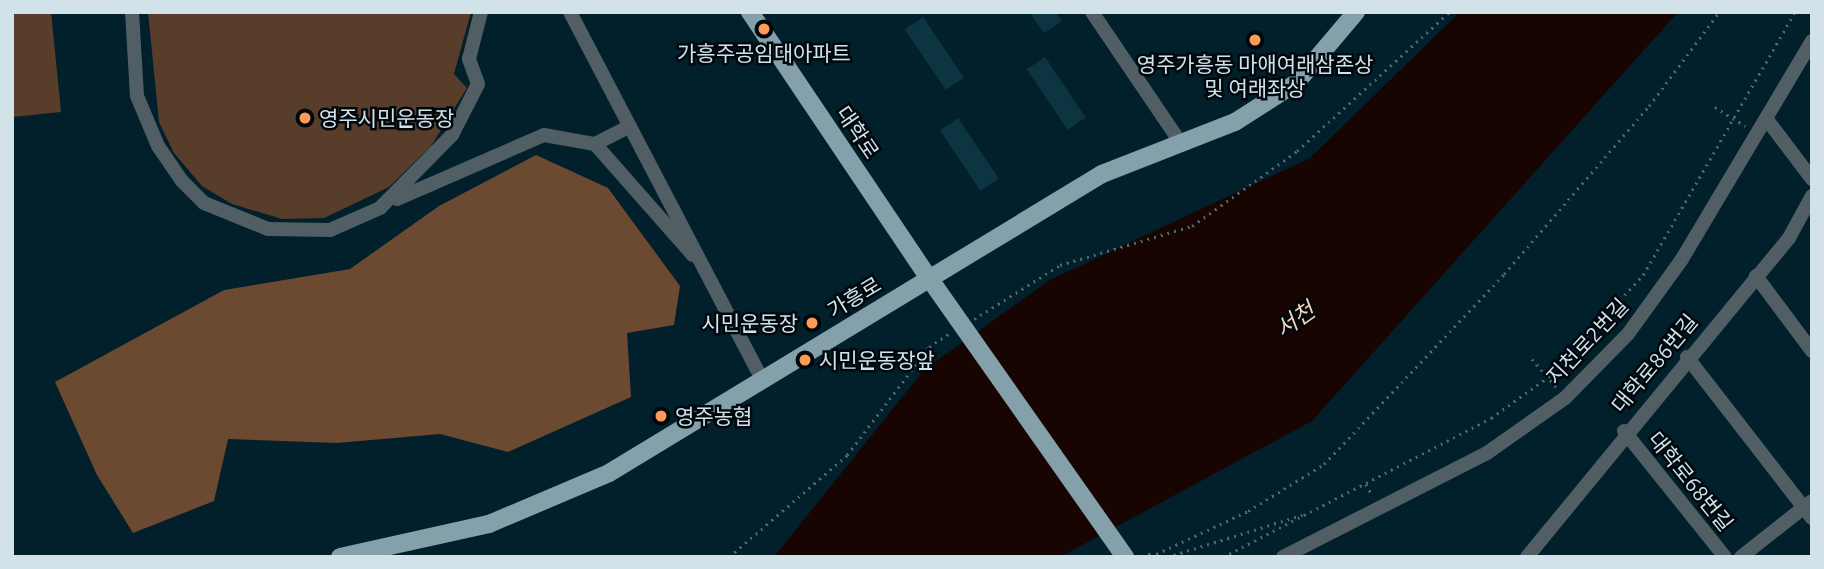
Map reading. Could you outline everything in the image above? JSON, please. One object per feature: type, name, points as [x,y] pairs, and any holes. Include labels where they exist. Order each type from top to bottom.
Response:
[{"type":"main road","name":"대학로","points":[[750,12],[929,278],[1125,557]]},
{"type":"main road","name":"가흥로","points":[[340,557],[390,552],[489,524],[609,472],[1102,174],[1178,139],[1235,122],[1296,83],[1356,12]]},
{"type":"street","points":[[132,12],[136,96],[158,146],[204,202],[268,229],[330,230],[544,135],[595,144],[630,126]]},
{"type":"street","points":[[380,208],[452,135],[478,84],[469,60],[481,12]]},
{"type":"street","points":[[570,12],[762,379]]},
{"type":"street","points":[[1092,12],[1178,139]]},
{"type":"street","name":"지천로2번길","points":[[1283,557],[1488,453],[1565,398],[1628,334],[1768,121],[1812,41]]},
{"type":"street","points":[[1768,121],[1812,180]]},
{"type":"street","points":[[595,144],[702,263]]},
{"type":"street","name":"대학로86번길","points":[[1527,557],[1624,431],[1788,238],[1812,196]]},
{"type":"street","points":[[1756,276],[1812,351]]},
{"type":"street","points":[[1687,357],[1809,509],[1741,557]]},
{"type":"street","name":"대학로68번길","points":[[1624,431],[1725,557]]},
{"type":"path","points":[[729,557],[847,455],[929,347],[1060,265],[1192,226],[1297,151],[1449,12]]},
{"type":"path","points":[[1142,557],[1248,511],[1324,464],[1504,274],[1649,106],[1720,12]]},
{"type":"path","points":[[1224,557],[1491,418],[1548,377],[1643,275],[1795,12]]},
{"type":"path","points":[[1715,107],[1734,120]]},
{"type":"path","points":[[1532,359],[1548,377]]},
{"type":"path","points":[[1167,557],[1311,513]]},
{"type":"path","points":[[1150,557],[1160,549]]},
{"type":"shaded area","points":[[12,12],[51,12],[61,112],[12,117]]},
{"type":"shaded area","name":"영주시민운동장","points":[[148,12],[471,12],[454,74],[467,88],[431,146],[389,187],[324,218],[282,219],[232,204],[202,186],[174,153],[159,122]]},
{"type":"shaded area","points":[[536,155],[608,188],[680,286],[674,325],[627,333],[631,397],[508,452],[440,434],[337,443],[228,439],[214,501],[133,533],[97,475],[55,382],[224,290],[350,269],[439,206]]},
{"type":"water","name":"서천","points":[[1460,12],[1678,12],[1312,421],[1060,557],[774,557],[924,370],[1050,280],[1310,158]]},
{"type":"building","points":[[1029,12],[1055,12],[1062,21],[1044,33]]},
{"type":"building","points":[[923,17],[964,78],[946,90],[905,29]]},
{"type":"building","points":[[1045,57],[1086,118],[1068,130],[1027,69]]},
{"type":"building","points":[[958,118],[999,179],[981,191],[940,130]]},
{"type":"place","name":"가흥주공임대아파트","points":[[764,29]]},
{"type":"place","name":"영주가흥동 마애여래삼존상 및 여래좌상","points":[[1255,40]]},
{"type":"place","name":"영주시민운동장","points":[[305,118]]},
{"type":"place","name":"시민운동장","points":[[812,323]]},
{"type":"place","name":"시민운동장앞","points":[[805,360]]},
{"type":"place","name":"영주농협","points":[[661,416]]}]
